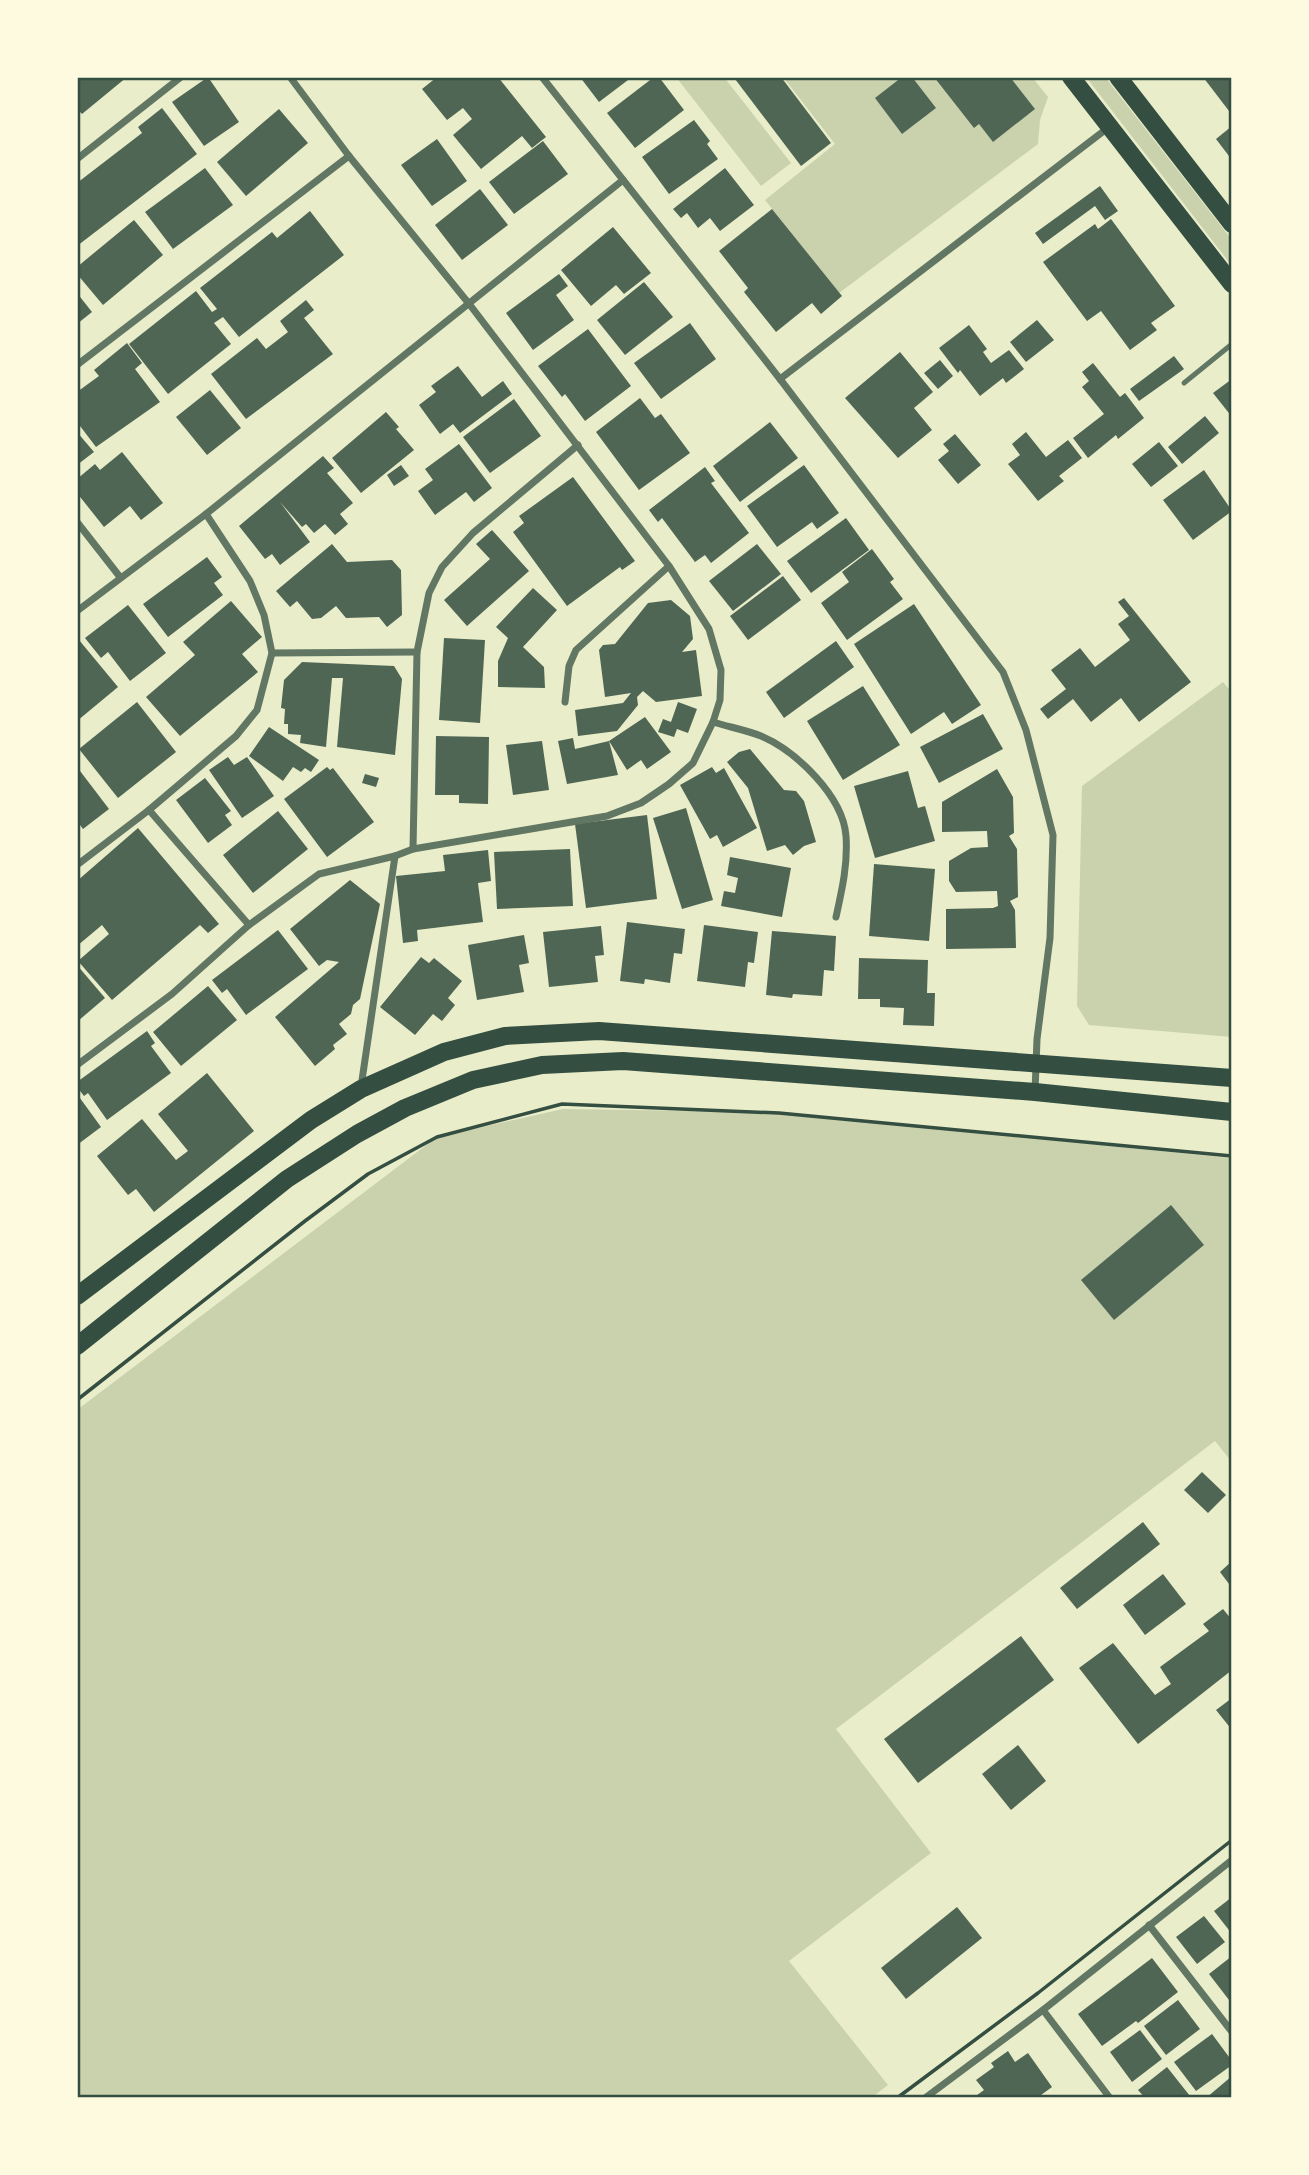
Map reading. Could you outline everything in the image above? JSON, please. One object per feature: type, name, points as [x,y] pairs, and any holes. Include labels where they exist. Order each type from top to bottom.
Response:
[{"type":"main road","points":[[1071,77],[1232,284]]},
{"type":"main road","points":[[1118,77],[1232,224]]},
{"type":"main road","points":[[77,1296],[311,1120],[361,1089],[444,1052],[505,1037],[599,1031],[1232,1077]]},
{"type":"main road","points":[[77,1346],[286,1179],[357,1134],[405,1108],[473,1080],[542,1065],[623,1061],[1035,1092],[1232,1112]]},
{"type":"street","points":[[77,159],[181,77]]},
{"type":"street","points":[[78,1062],[172,994],[248,925],[319,874],[395,856],[412,849],[607,816],[641,803],[693,763],[713,722],[720,700],[721,670],[709,629],[669,566],[470,305],[349,156],[290,77]]},
{"type":"street","points":[[542,77],[780,380],[1003,672],[1026,730],[1053,835],[1050,938],[1035,1063],[1035,1092]]},
{"type":"street","points":[[780,380],[1110,127]]},
{"type":"street","points":[[77,365],[349,156]]},
{"type":"street","points":[[77,611],[470,305],[623,180]]},
{"type":"street","points":[[412,849],[417,652],[429,593],[442,567],[473,533],[578,445]]},
{"type":"street","points":[[77,865],[149,810],[236,736],[257,710],[272,653],[264,615],[250,581],[206,513]]},
{"type":"street","points":[[77,522],[120,577]]},
{"type":"street","points":[[565,702],[569,666],[576,650],[669,566]]},
{"type":"street","points":[[272,653],[417,652]]},
{"type":"street","points":[[713,722],[760,736],[786,750],[810,769],[833,799],[846,833],[846,868],[836,917]]},
{"type":"street","points":[[149,810],[248,925]]},
{"type":"street","points":[[361,1089],[395,856]]},
{"type":"street","points":[[926,2098],[1043,2010],[1232,1860]]},
{"type":"street","points":[[1149,1925],[1232,2032]]},
{"type":"street","points":[[1043,2010],[1110,2098]]},
{"type":"lane","points":[[1184,383],[1232,344]]},
{"type":"lane","points":[[1226,349],[1232,356]]},
{"type":"path","points":[[77,1400],[294,1229],[369,1174],[437,1137],[562,1104],[779,1113],[1232,1156]]},
{"type":"path","points":[[897,2098],[1038,1993],[1232,1840]]},
{"type":"green space","points":[[676,77],[724,77],[791,163],[761,186]]},
{"type":"green space","points":[[783,77],[1032,77],[1048,97],[1040,120],[1038,144],[839,293],[765,200],[835,144]]},
{"type":"green space","points":[[1086,77],[1105,77],[1232,240],[1232,266]]},
{"type":"green space","points":[[1223,682],[1232,693],[1232,1037],[1089,1025],[1077,1006],[1082,786]]},
{"type":"green space","points":[[563,1109],[772,1112],[1232,1158],[1232,1462],[1215,1441],[836,1729],[931,1853],[789,1961],[888,2085],[871,2098],[77,2098],[77,1410],[437,1137]]},
{"type":"building","points":[[77,77],[127,77],[82,114],[77,109]]},
{"type":"building","points":[[208,77],[239,122],[204,146],[172,102]]},
{"type":"building","points":[[437,77],[498,77],[546,137],[532,148],[522,136],[481,169],[453,135],[472,119],[463,108],[447,120],[422,89]]},
{"type":"building","points":[[580,77],[632,77],[599,102]]},
{"type":"building","points":[[654,77],[659,77],[684,110],[635,148],[607,113]]},
{"type":"building","points":[[781,77],[831,143],[801,166],[735,79]]},
{"type":"building","points":[[902,77],[912,77],[936,108],[902,134],[875,98]]},
{"type":"building","points":[[934,77],[1010,77],[1035,109],[993,142],[979,124],[974,128]]},
{"type":"building","points":[[1203,77],[1232,77],[1232,109],[1229,111]]},
{"type":"building","points":[[162,108],[197,154],[77,246],[77,183],[142,133],[138,127]]},
{"type":"building","points":[[279,109],[308,143],[246,196],[217,162]]},
{"type":"building","points":[[694,120],[710,141],[707,144],[718,159],[669,194],[642,157]]},
{"type":"building","points":[[1232,126],[1232,160],[1216,139]]},
{"type":"building","points":[[437,139],[467,181],[432,206],[401,165]]},
{"type":"building","points":[[543,141],[568,174],[514,214],[489,182]]},
{"type":"building","points":[[205,168],[233,205],[173,249],[145,212]]},
{"type":"building","points":[[725,168],[754,205],[720,231],[710,218],[698,228],[687,213],[681,218],[673,209]]},
{"type":"building","points":[[1100,186],[1118,211],[1105,220],[1095,206],[1043,244],[1035,233]]},
{"type":"building","points":[[480,189],[508,225],[462,260],[435,225]]},
{"type":"building","points":[[772,209],[842,296],[821,314],[812,303],[776,332],[744,292],[748,288],[719,251]]},
{"type":"building","points":[[310,211],[344,255],[239,337],[223,317],[214,323],[231,344],[168,394],[129,344],[196,291],[212,312],[217,309],[200,288],[272,232],[277,238]]},
{"type":"building","points":[[1111,219],[1175,306],[1151,323],[1157,330],[1130,350],[1101,311],[1087,321],[1043,262],[1095,224],[1098,229]]},
{"type":"building","points":[[134,220],[163,255],[103,305],[77,274],[77,267]]},
{"type":"building","points":[[613,227],[651,273],[624,294],[616,285],[591,306],[561,270]]},
{"type":"building","points":[[559,274],[568,286],[556,295],[574,320],[533,350],[506,313]]},
{"type":"building","points":[[644,282],[673,317],[625,355],[597,320]]},
{"type":"building","points":[[77,293],[92,312],[77,324]]},
{"type":"building","points":[[306,300],[314,310],[304,318],[333,354],[246,419],[211,374],[257,338],[266,349],[288,332],[280,321]]},
{"type":"building","points":[[1037,320],[1054,340],[1026,362],[1010,342]]},
{"type":"building","points":[[690,323],[716,359],[661,399],[634,363]]},
{"type":"building","points":[[969,325],[987,349],[983,352],[991,363],[1009,350],[1024,369],[1006,383],[1003,378],[980,396],[939,348]]},
{"type":"building","points":[[588,329],[631,386],[585,421],[565,394],[562,397],[538,366]]},
{"type":"building","points":[[127,343],[142,363],[135,369],[160,402],[96,447],[77,422],[77,392],[99,376],[94,370]]},
{"type":"building","points":[[900,352],[933,392],[914,408],[932,430],[898,458],[845,398]]},
{"type":"building","points":[[1174,356],[1184,369],[1139,401],[1130,389]]},
{"type":"building","points":[[940,360],[953,376],[938,389],[924,373]]},
{"type":"building","points":[[1093,363],[1120,397],[1125,393],[1144,418],[1118,439],[1116,435],[1088,458],[1073,438],[1104,414],[1082,387],[1089,381],[1082,372]]},
{"type":"building","points":[[458,366],[482,397],[503,381],[512,394],[460,433],[453,424],[440,434],[419,405],[436,392],[431,386]]},
{"type":"building","points":[[1232,379],[1232,417],[1213,393]]},
{"type":"building","points":[[210,390],[241,428],[207,455],[176,417]]},
{"type":"building","points":[[640,398],[655,418],[661,414],[690,453],[639,490],[596,432]]},
{"type":"building","points":[[514,399],[541,436],[490,473],[463,437]]},
{"type":"building","points":[[386,412],[414,450],[361,493],[332,458]]},
{"type":"building","points":[[1205,416],[1219,433],[1182,464],[1168,447]]},
{"type":"building","points":[[770,422],[798,458],[740,502],[713,466]]},
{"type":"building","points":[[77,432],[94,452],[77,465]]},
{"type":"building","points":[[1026,432],[1046,457],[1068,440],[1082,458],[1059,476],[1064,481],[1038,501],[1008,464],[1020,455],[1012,444]]},
{"type":"building","points":[[955,434],[981,465],[958,484],[938,460],[949,451],[943,444]]},
{"type":"building","points":[[1159,442],[1178,466],[1151,487],[1132,464]]},
{"type":"building","points":[[459,444],[492,488],[474,502],[466,492],[435,515],[418,491],[433,480],[425,469]]},
{"type":"building","points":[[122,452],[163,503],[141,520],[130,506],[104,527],[77,493],[77,479],[95,464],[100,470]]},
{"type":"building","points":[[323,456],[334,468],[327,473],[353,503],[340,514],[348,524],[335,535],[325,524],[314,533],[306,524],[302,527],[280,502],[310,542],[280,565],[272,554],[265,559],[239,526]]},
{"type":"building","points":[[401,465],[409,476],[394,486],[387,475]]},
{"type":"building","points":[[804,465],[839,513],[817,529],[812,522],[777,547],[747,506]]},
{"type":"building","points":[[705,467],[715,481],[711,483],[749,533],[711,563],[705,555],[695,562],[662,518],[658,522],[649,510]]},
{"type":"building","points":[[1204,470],[1232,511],[1193,540],[1163,500]]},
{"type":"building","points":[[573,477],[635,561],[622,570],[620,567],[567,606],[513,532],[524,523],[519,516]]},
{"type":"building","points":[[846,518],[869,550],[811,593],[787,561]]},
{"type":"building","points":[[492,530],[529,571],[467,626],[444,600],[490,559],[476,544]]},
{"type":"building","points":[[332,544],[347,562],[392,560],[401,570],[402,615],[387,627],[379,617],[346,618],[336,606],[321,618],[312,619],[297,601],[290,607],[276,591]]},
{"type":"building","points":[[757,544],[781,574],[733,611],[709,581]]},
{"type":"building","points":[[872,549],[894,579],[890,582],[903,599],[847,640],[821,603],[849,582],[842,572]]},
{"type":"building","points":[[207,557],[222,577],[214,583],[223,595],[168,637],[143,604]]},
{"type":"building","points":[[783,576],[801,600],[748,640],[730,616]]},
{"type":"building","points":[[533,588],[557,610],[523,647],[544,667],[545,688],[498,687],[498,661],[508,638],[496,627]]},
{"type":"building","points":[[1124,598],[1191,682],[1139,722],[1121,698],[1091,722],[1073,699],[1048,719],[1040,709],[1066,689],[1051,670],[1080,648],[1095,667],[1130,640],[1118,624],[1129,616],[1118,602]]},
{"type":"building","points":[[671,600],[690,616],[693,639],[682,652],[696,650],[702,696],[656,702],[643,691],[637,697],[638,705],[617,731],[578,736],[575,710],[623,703],[631,693],[605,697],[599,650],[603,645],[615,644],[648,603]]},
{"type":"building","points":[[231,601],[262,637],[242,654],[258,672],[180,736],[146,697],[195,655],[183,642]]},
{"type":"building","points":[[914,604],[981,705],[952,724],[944,712],[911,734],[854,644]]},
{"type":"building","points":[[128,605],[166,653],[130,681],[108,652],[101,658],[85,638]]},
{"type":"building","points":[[444,638],[485,640],[480,723],[439,720]]},
{"type":"building","points":[[79,640],[118,687],[77,721],[77,641]]},
{"type":"building","points":[[836,641],[854,667],[784,718],[766,692]]},
{"type":"building","points":[[302,662],[394,666],[402,679],[395,755],[337,747],[343,678],[332,678],[326,747],[300,743],[301,735],[288,734],[288,724],[284,724],[285,709],[281,708],[284,680]]},
{"type":"building","points":[[863,686],[900,745],[843,780],[807,721]]},
{"type":"building","points":[[137,702],[176,752],[118,798],[79,749]]},
{"type":"building","points":[[678,702],[697,709],[688,733],[677,729],[674,737],[658,732],[663,719],[671,722]]},
{"type":"building","points":[[983,714],[1003,749],[939,783],[920,747]]},
{"type":"building","points":[[645,717],[671,752],[647,769],[641,760],[627,770],[609,741]]},
{"type":"building","points":[[269,727],[319,760],[311,772],[305,768],[301,772],[293,767],[283,781],[249,756]]},
{"type":"building","points":[[436,736],[489,737],[488,804],[459,803],[459,795],[435,795]]},
{"type":"building","points":[[573,738],[575,749],[609,741],[618,775],[567,784],[558,741]]},
{"type":"building","points":[[542,741],[549,790],[513,795],[506,745]]},
{"type":"building","points":[[750,749],[784,790],[796,791],[804,801],[816,842],[804,846],[793,855],[785,845],[767,851],[748,788],[727,762],[739,752]]},
{"type":"building","points":[[228,757],[234,765],[247,757],[274,796],[242,818],[209,770]]},
{"type":"building","points":[[77,767],[109,809],[83,829],[77,821]]},
{"type":"building","points":[[327,767],[330,770],[333,768],[374,822],[327,857],[284,799]]},
{"type":"building","points":[[712,767],[716,773],[724,768],[757,828],[723,847],[717,835],[710,839],[680,785]]},
{"type":"building","points":[[997,769],[1013,797],[1014,833],[1009,836],[1017,849],[1018,897],[1010,901],[1015,910],[1016,948],[946,949],[946,909],[998,906],[997,891],[956,892],[949,881],[949,861],[971,848],[988,847],[987,831],[942,832],[942,802]]},
{"type":"building","points":[[908,771],[918,808],[925,806],[935,841],[875,858],[854,786]]},
{"type":"building","points":[[365,774],[379,778],[376,787],[362,783]]},
{"type":"building","points":[[205,778],[231,811],[225,815],[232,825],[208,843],[176,800]]},
{"type":"building","points":[[686,808],[713,900],[682,909],[653,818]]},
{"type":"building","points":[[278,811],[308,849],[253,893],[223,855]]},
{"type":"building","points":[[647,815],[657,899],[586,908],[575,824]]},
{"type":"building","points":[[138,828],[219,924],[208,933],[200,925],[112,1000],[78,961],[109,934],[102,925],[77,946],[77,881]]},
{"type":"building","points":[[570,849],[573,906],[497,909],[494,852]]},
{"type":"building","points":[[488,850],[491,881],[478,883],[483,922],[417,930],[418,941],[403,943],[396,876],[445,871],[443,855]]},
{"type":"building","points":[[730,857],[791,868],[782,917],[721,906],[724,891],[735,893],[738,878],[727,875]]},
{"type":"building","points":[[874,864],[935,869],[929,941],[869,936]]},
{"type":"building","points":[[350,880],[380,904],[360,999],[353,1005],[351,1014],[339,1024],[347,1034],[333,1045],[335,1049],[315,1066],[275,1017],[339,962],[327,960],[319,966],[290,929]]},
{"type":"building","points":[[627,922],[685,929],[682,954],[674,953],[670,983],[645,979],[644,984],[620,981]]},
{"type":"building","points":[[704,925],[758,932],[754,963],[748,962],[745,987],[697,981]]},
{"type":"building","points":[[601,926],[604,955],[595,956],[598,982],[549,987],[543,932]]},
{"type":"building","points":[[278,930],[308,969],[246,1015],[227,989],[222,993],[212,980]]},
{"type":"building","points":[[772,931],[836,936],[834,971],[824,970],[822,996],[793,994],[792,998],[766,995]]},
{"type":"building","points":[[524,935],[529,963],[519,965],[524,992],[477,1000],[468,945]]},
{"type":"building","points":[[421,957],[429,963],[434,958],[462,981],[448,998],[455,1005],[442,1021],[433,1014],[415,1035],[380,1007]]},
{"type":"building","points":[[859,958],[928,960],[927,993],[935,993],[934,1026],[903,1025],[904,1008],[880,1007],[880,999],[858,999]]},
{"type":"building","points":[[77,965],[105,998],[78,1021],[77,1019]]},
{"type":"building","points":[[208,986],[237,1020],[181,1066],[153,1032]]},
{"type":"building","points":[[147,1031],[155,1043],[151,1046],[171,1073],[107,1120],[88,1093],[84,1096],[77,1087],[77,1082]]},
{"type":"building","points":[[207,1073],[254,1131],[154,1212],[136,1189],[128,1195],[97,1156],[142,1119],[176,1160],[188,1151],[158,1114]]},
{"type":"building","points":[[77,1094],[101,1127],[77,1145]]},
{"type":"building","points":[[1171,1205],[1204,1245],[1114,1320],[1081,1280]]},
{"type":"building","points":[[1202,1472],[1226,1495],[1208,1513],[1184,1490]]},
{"type":"building","points":[[1143,1522],[1160,1544],[1077,1609],[1060,1588]]},
{"type":"building","points":[[1232,1561],[1232,1588],[1220,1572]]},
{"type":"building","points":[[1163,1574],[1186,1604],[1145,1635],[1123,1605]]},
{"type":"building","points":[[1223,1609],[1232,1620],[1232,1670],[1138,1744],[1079,1668],[1113,1643],[1155,1695],[1171,1684],[1160,1667],[1209,1631],[1203,1624]]},
{"type":"building","points":[[1021,1636],[1054,1680],[918,1783],[884,1739]]},
{"type":"building","points":[[1232,1698],[1232,1730],[1216,1710]]},
{"type":"building","points":[[1018,1745],[1046,1781],[1011,1810],[982,1774]]},
{"type":"building","points":[[1232,1897],[1232,1934],[1214,1911]]},
{"type":"building","points":[[957,1907],[982,1938],[906,1999],[881,1968]]},
{"type":"building","points":[[1204,1916],[1225,1942],[1197,1964],[1176,1937]]},
{"type":"building","points":[[1232,1956],[1232,1998],[1229,2000],[1209,1974]]},
{"type":"building","points":[[1152,1958],[1178,1992],[1138,2023],[1136,2021],[1102,2046],[1078,2014]]},
{"type":"building","points":[[1178,2000],[1200,2029],[1166,2055],[1144,2026]]},
{"type":"building","points":[[1140,2030],[1162,2059],[1132,2082],[1110,2052]]},
{"type":"building","points":[[1212,2034],[1232,2061],[1232,2065],[1196,2091],[1174,2062]]},
{"type":"building","points":[[1008,2051],[1015,2062],[1028,2053],[1052,2087],[1037,2098],[973,2098],[984,2090],[976,2080],[994,2067],[991,2063]]},
{"type":"building","points":[[1167,2067],[1190,2096],[1145,2098],[1138,2090]]},
{"type":"building","points":[[1232,2076],[1232,2098],[1206,2098]]}]
